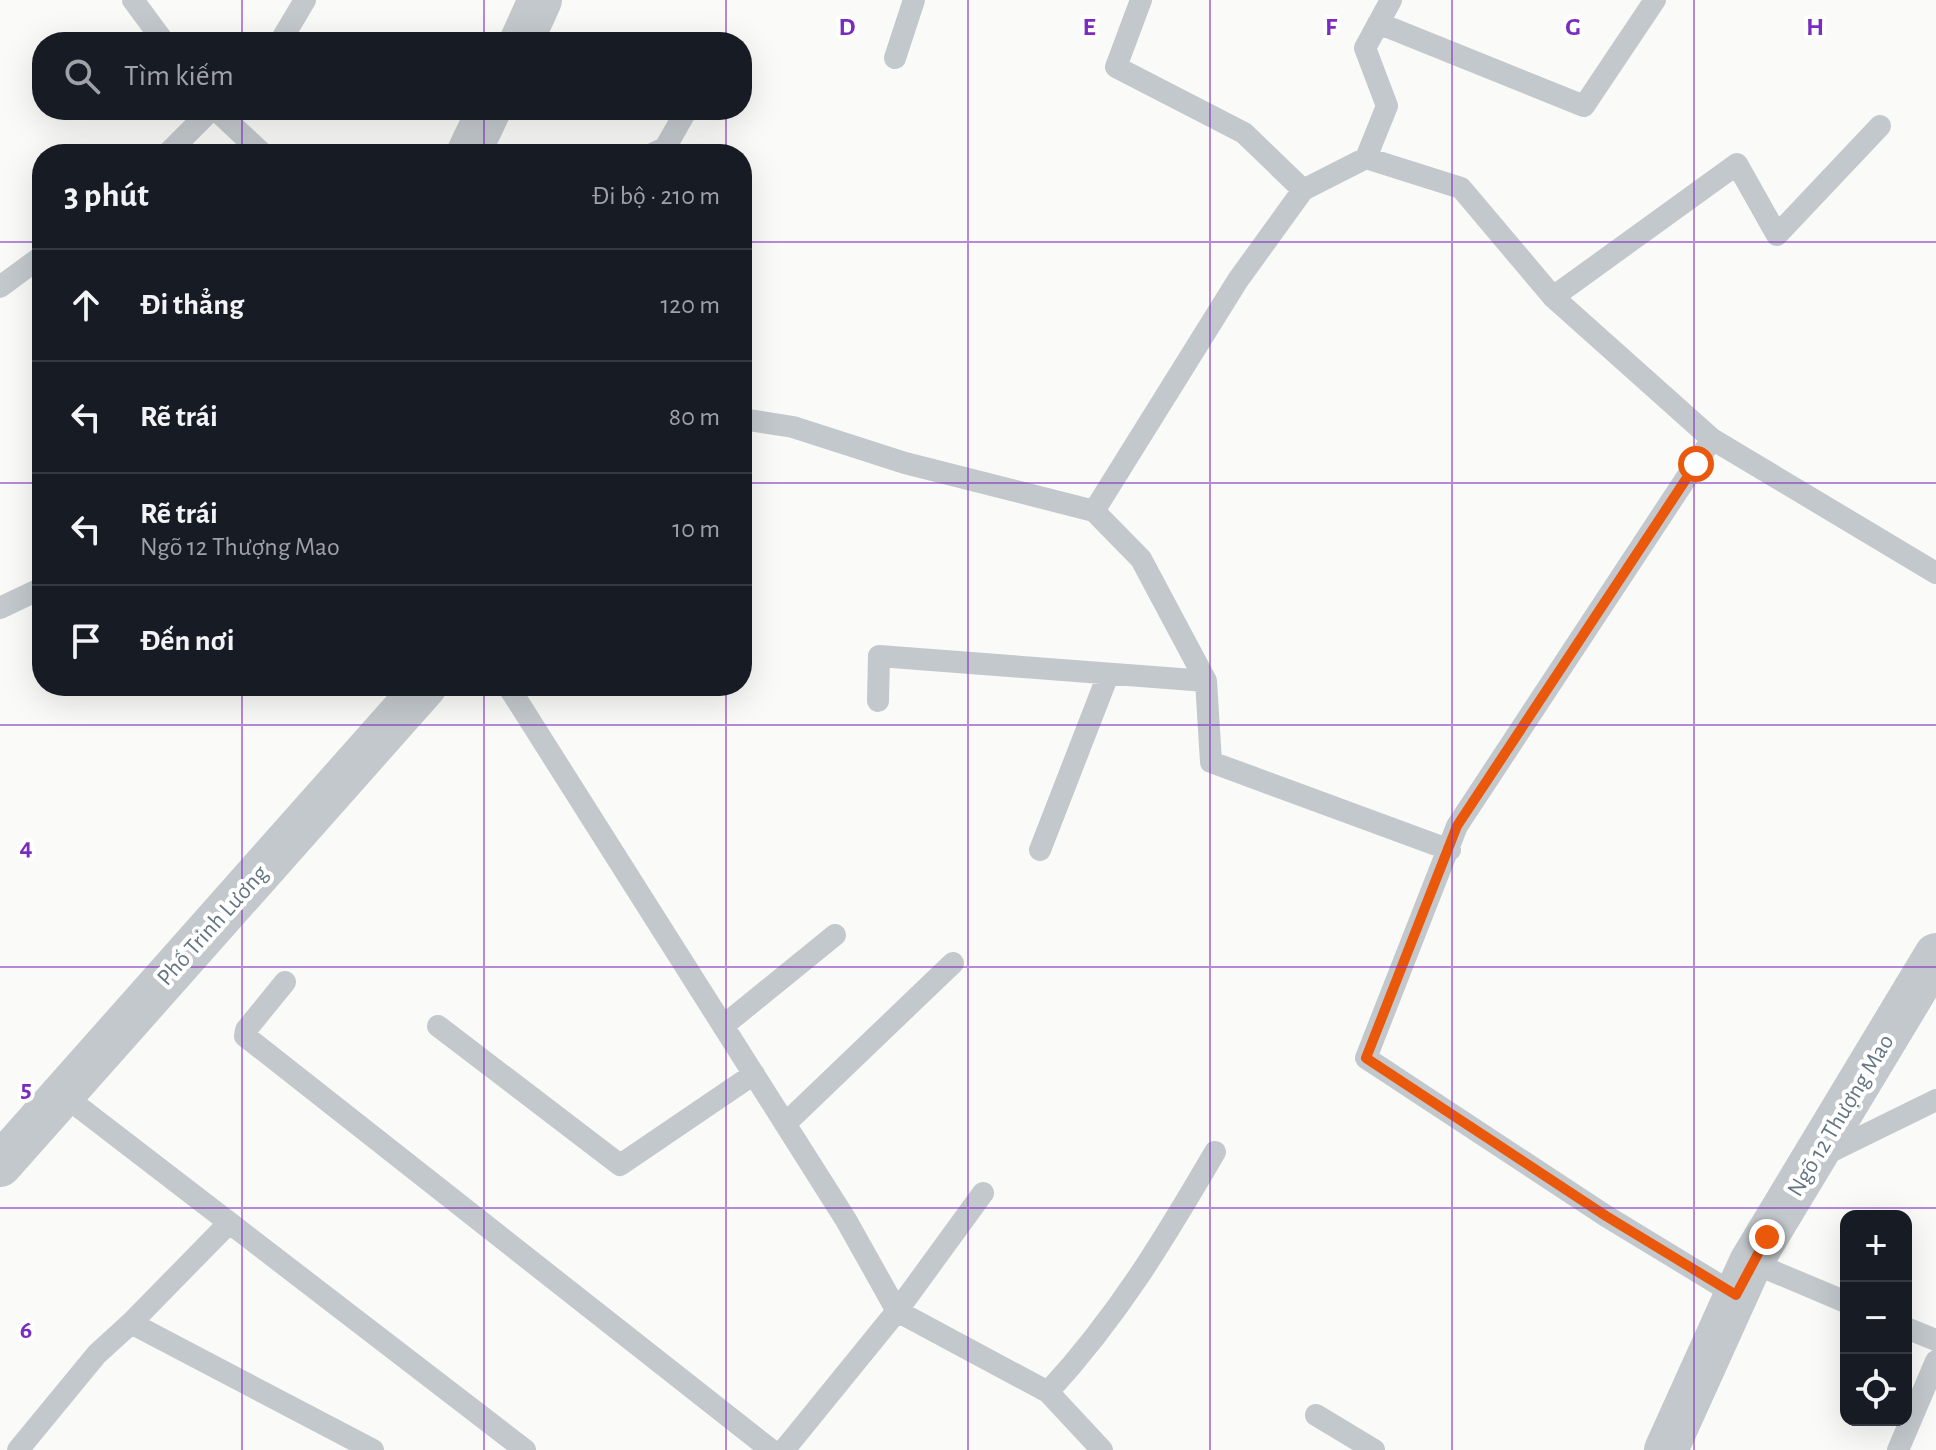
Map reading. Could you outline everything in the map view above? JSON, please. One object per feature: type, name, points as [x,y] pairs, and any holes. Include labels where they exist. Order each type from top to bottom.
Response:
[{"type":"street","points":[[526,32],[540,0]]},
{"type":"street","points":[[473,144],[484,120]]},
{"type":"street","name":"Phố Trinh Lương","points":[[6,1146],[62,1094],[416,696]]},
{"type":"street","name":"Ngõ 12 Thượng Mao","points":[[1666,1450],[1744,1279],[1936,955]]},
{"type":"lane","points":[[133,0],[157,32]]},
{"type":"lane","points":[[286,32],[305,0]]},
{"type":"lane","points":[[895,58],[914,0]]},
{"type":"lane","points":[[1141,0],[1116,67],[1244,133],[1303,190]]},
{"type":"lane","points":[[1094,511],[1238,280],[1303,190],[1366,158],[1387,106],[1365,48],[1391,0]]},
{"type":"lane","points":[[1378,23],[1584,106],[1655,0]]},
{"type":"lane","points":[[177,144],[203,120]]},
{"type":"lane","points":[[224,120],[252,144]]},
{"type":"lane","points":[[667,144],[681,120]]},
{"type":"lane","points":[[1553,297],[1737,164],[1777,235],[1880,126]]},
{"type":"lane","points":[[1366,158],[1461,188],[1553,297],[1712,439],[1936,573]]},
{"type":"lane","points":[[0,287],[32,263]]},
{"type":"lane","points":[[752,421],[793,427],[905,463],[1094,511],[1141,559],[1206,681],[1211,762],[1450,850]]},
{"type":"lane","points":[[1712,439],[1457,826],[1366,1058],[1606,1216],[1744,1279],[1840,1301]]},
{"type":"lane","points":[[0,608],[32,593]]},
{"type":"lane","points":[[878,701],[879,656],[1206,681]]},
{"type":"lane","points":[[1040,850],[1108,675]]},
{"type":"lane","points":[[514,696],[846,1220],[897,1311],[1048,1392],[1102,1450]]},
{"type":"lane","points":[[723,1026],[835,935]]},
{"type":"lane","points":[[785,1124],[953,963]]},
{"type":"lane","points":[[285,982],[246,1030],[245,1036],[771,1450]]},
{"type":"lane","points":[[438,1026],[620,1165],[754,1074]]},
{"type":"lane","points":[[62,1094],[525,1450]]},
{"type":"lane","points":[[1813,1160],[1936,1100]]},
{"type":"lane","points":[[1048,1392],[1091,1346],[1149,1267],[1215,1152]]},
{"type":"lane","points":[[784,1450],[897,1311],[983,1193]]},
{"type":"lane","points":[[18,1450],[97,1354],[229,1223]]},
{"type":"lane","points":[[131,1323],[373,1450]]},
{"type":"lane","points":[[1912,1330],[1936,1340]]},
{"type":"lane","points":[[1898,1450],[1936,1361]]},
{"type":"lane","points":[[1316,1415],[1374,1450]]},
{"type":"route","points":[[1696,464],[1457,826],[1366,1058],[1606,1216],[1736,1295],[1767,1237]]}]
